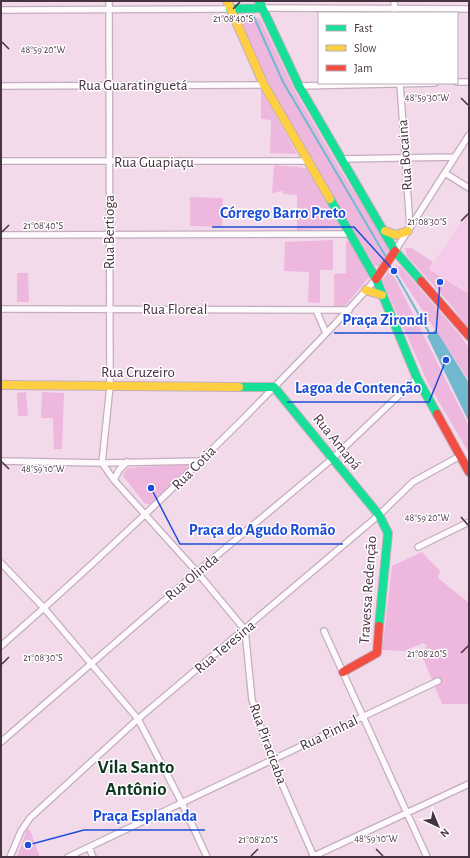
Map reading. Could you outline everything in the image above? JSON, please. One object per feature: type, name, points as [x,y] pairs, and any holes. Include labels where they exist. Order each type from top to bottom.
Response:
[{"type":"main road","points":[[469,336],[396,251],[341,160],[299,86],[260,4],[229,5],[264,85],[376,278],[417,378],[469,472]]},
{"type":"main road","points":[[383,229],[387,233],[397,236],[409,229]]},
{"type":"main road","points":[[376,278],[396,251]]},
{"type":"main road","points":[[366,290],[382,295]]},
{"type":"main road","name":"Rua Cruzeiro","points":[[1,385],[274,387]]},
{"type":"main road","name":"Rua Amapá","points":[[274,387],[379,515]]},
{"type":"main road","name":"Travessa Redenção","points":[[344,672],[377,653],[388,533],[379,515]]},
{"type":"street","name":"Rua Bertioga","points":[[102,463],[110,386],[108,162],[109,1]]},
{"type":"street","points":[[394,1],[395,11]]},
{"type":"street","points":[[260,4],[395,11],[469,9]]},
{"type":"street","points":[[1,10],[109,10],[229,5]]},
{"type":"street","points":[[458,82],[469,82]]},
{"type":"street","points":[[299,86],[400,84]]},
{"type":"street","name":"Rua Bocaina","points":[[400,84],[409,229]]},
{"type":"street","name":"Rua Guaratinguetá","points":[[1,86],[264,85]]},
{"type":"street","points":[[396,251],[469,135]]},
{"type":"street","points":[[341,160],[455,157]]},
{"type":"street","name":"Rua Guapiaçu","points":[[1,161],[308,161]]},
{"type":"street","points":[[445,173],[469,188]]},
{"type":"street","points":[[1,235],[109,233],[351,234]]},
{"type":"street","name":"Rua Cotia","points":[[1,646],[145,516],[349,310],[376,278]]},
{"type":"street","name":"Rua Floreal","points":[[1,309],[349,310]]},
{"type":"street","points":[[316,310],[326,333]]},
{"type":"street","name":"Rua Olinda","points":[[1,742],[197,572],[332,459],[417,378]]},
{"type":"street","name":"Rua Teresina","points":[[10,857],[21,831],[30,818],[138,719],[245,630],[379,515],[413,482],[460,456]]},
{"type":"street","points":[[1,462],[102,463],[201,461]]},
{"type":"street","points":[[114,480],[119,470],[127,462]]},
{"type":"street","points":[[102,463],[114,480],[197,572],[245,630]]},
{"type":"street","points":[[418,547],[469,522]]},
{"type":"street","points":[[1,562],[44,608],[138,719],[182,803],[207,857]]},
{"type":"street","name":"Rua Piracicaba","points":[[245,630],[252,700],[272,761],[313,857]]},
{"type":"street","points":[[324,631],[427,857]]},
{"type":"street","name":"Rua Pinhal","points":[[68,857],[438,681]]},
{"type":"street","points":[[313,857],[469,784]]},
{"type":"street","points":[[89,847],[93,857]]},
{"type":"shaded area","points":[[240,18],[260,18],[296,93],[344,176],[376,225],[388,248],[389,255],[381,266],[375,266],[303,146],[269,84],[239,21]]},
{"type":"shaded area","points":[[261,90],[297,154],[270,153],[271,120],[261,119]]},
{"type":"shaded area","points":[[274,165],[306,168],[340,222],[338,228],[297,230],[297,195],[283,194],[283,191],[272,193]]},
{"type":"shaded area","points":[[190,197],[223,198],[222,227],[190,226]]},
{"type":"shaded area","points":[[469,210],[469,293],[430,269]]},
{"type":"shaded area","points":[[333,240],[333,270],[320,270],[320,303],[308,302],[309,272],[284,271],[285,242]]},
{"type":"shaded area","points":[[346,241],[351,243],[370,276],[345,306],[334,306],[334,274],[346,273]]},
{"type":"shaded area","points":[[405,248],[412,248],[433,262],[429,269],[469,294],[469,330],[450,304],[407,256]]},
{"type":"shaded area","points":[[396,265],[401,267],[461,336],[469,348],[469,381],[394,267]]},
{"type":"shaded area","points":[[391,270],[469,426],[469,453],[429,385],[382,280]]},
{"type":"shaded area","points":[[17,273],[28,273],[29,302],[17,302]]},
{"type":"shaded area","points":[[26,392],[28,416],[18,416],[17,393]]},
{"type":"shaded area","points":[[42,392],[64,393],[62,449],[54,449],[53,418],[41,418]]},
{"type":"shaded area","points":[[186,464],[189,466],[188,469],[154,504],[145,504],[124,477],[123,473],[128,468]]},
{"type":"shaded area","points":[[422,552],[440,571],[438,578],[469,603],[469,704],[442,704],[421,653],[427,646],[423,643],[404,651],[382,650],[392,566]]},
{"type":"shaded area","points":[[27,829],[30,830],[40,857],[17,857]]},
{"type":"water","points":[[436,330],[469,383],[469,422],[427,336]]},
{"type":"waterway","points":[[253,15],[283,82],[386,257]]},
{"type":"waterway","points":[[394,271],[431,336]]},
{"type":"traffic: fast","points":[[259,1],[299,86],[395,251],[421,281]]},
{"type":"traffic: fast","points":[[230,9],[261,8]]},
{"type":"traffic: fast","points":[[330,199],[376,279],[417,378],[437,414]]},
{"type":"traffic: fast","points":[[239,387],[274,387],[379,515],[388,533],[379,626]]},
{"type":"traffic: slow","points":[[227,1],[264,85],[330,199]]},
{"type":"traffic: slow","points":[[385,231],[396,235],[408,231]]},
{"type":"traffic: slow","points":[[366,290],[382,295]]},
{"type":"traffic: slow","points":[[1,385],[239,387]]},
{"type":"traffic: jam","points":[[376,279],[395,251]]},
{"type":"traffic: jam","points":[[421,281],[469,336]]},
{"type":"traffic: jam","points":[[437,414],[469,472]]},
{"type":"traffic: jam","points":[[343,672],[377,653],[379,626]]},
{"type":"place","name":"Córrego Barro Preto","points":[[394,271]]},
{"type":"place","name":"Praça Zirondi","points":[[440,282]]},
{"type":"place","name":"Lagoa de Contenção","points":[[446,360]]},
{"type":"place","name":"Praça do Agudo Romão","points":[[151,488]]},
{"type":"place","name":"Praça Esplanada","points":[[28,845]]},
{"type":"district","name":"Vila Santo Antônio","points":[[136,778]]}]
